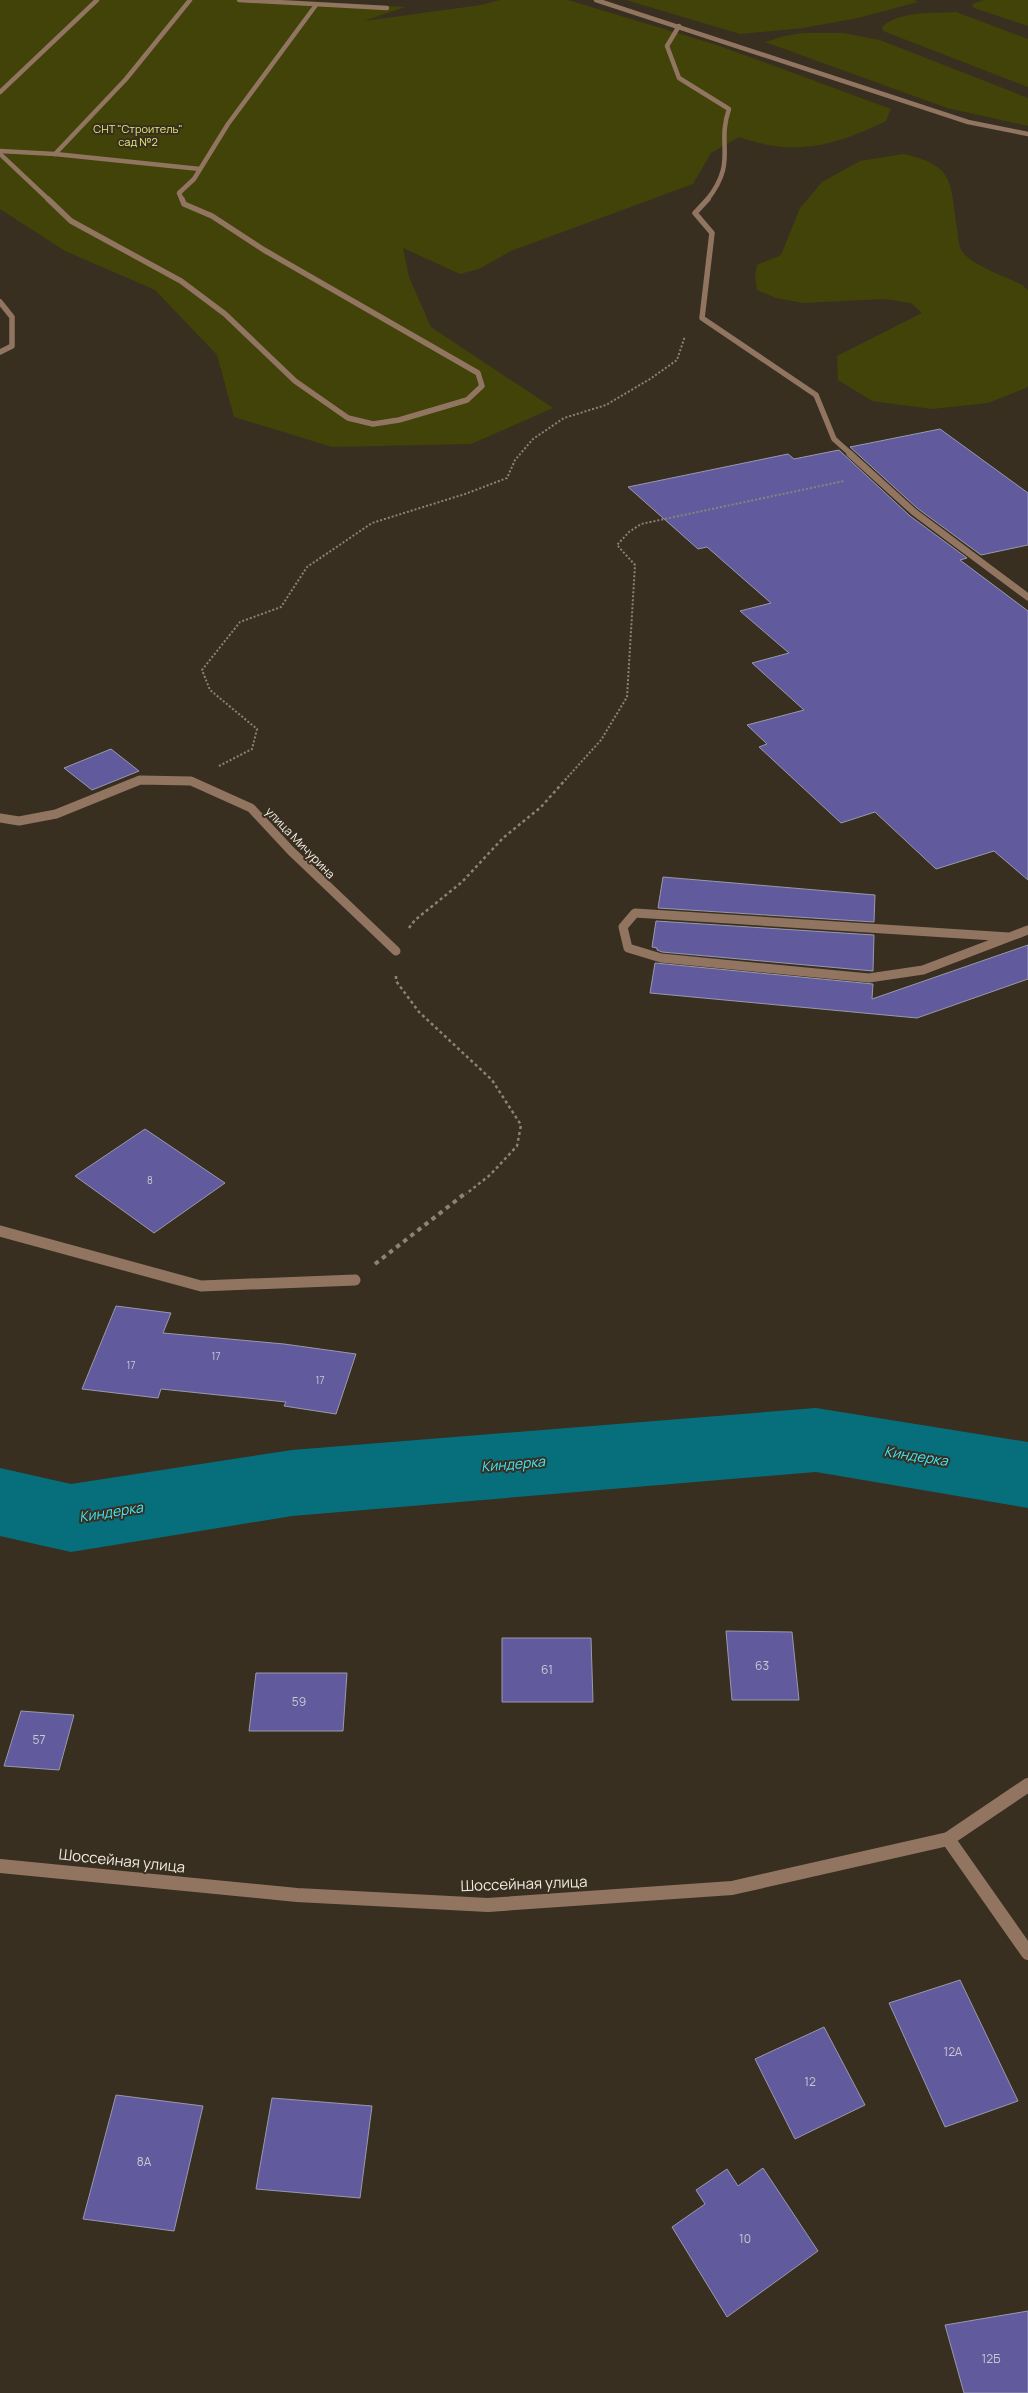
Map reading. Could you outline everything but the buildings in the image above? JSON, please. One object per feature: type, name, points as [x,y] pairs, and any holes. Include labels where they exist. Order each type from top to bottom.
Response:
[{"type":"street","points":[[0,92],[97,0]]},
{"type":"street","points":[[55,154],[79,125],[103,104],[154,47],[190,0]]},
{"type":"street","points":[[238,0],[387,8]]},
{"type":"street","points":[[596,0],[968,122],[1028,134]]},
{"type":"street","points":[[0,152],[71,221],[181,281],[225,314],[295,381],[348,418],[373,424],[399,420],[467,400],[482,386],[478,373],[264,250],[212,216],[184,204],[178,193],[194,179],[234,117],[316,5]]},
{"type":"street","points":[[678,26],[667,46],[679,78],[729,108],[723,123],[727,152],[724,173],[713,195],[695,213],[712,233],[702,318],[816,395],[834,439],[914,512],[1028,597]]},
{"type":"street","points":[[0,152],[55,154],[200,169]]},
{"type":"street","points":[[0,302],[12,317],[12,346],[0,352]]},
{"type":"street","name":"улица Мичурина","points":[[0,818],[19,821],[56,814],[140,780],[191,781],[250,808],[291,852],[396,951]]},
{"type":"street","points":[[1010,937],[635,913],[623,927],[628,948],[661,958],[869,978],[923,970],[1010,937],[1028,930]]},
{"type":"street","points":[[0,1231],[201,1286],[354,1280]]},
{"type":"street","name":"Шоссейная улица","points":[[0,1866],[297,1895],[488,1905],[732,1888],[948,1839],[1028,1785]]},
{"type":"street","points":[[948,1839],[1028,1952]]},
{"type":"path","points":[[191,781],[252,749],[257,729],[210,690],[202,670],[240,622],[281,607],[307,567],[372,523],[465,494],[507,478],[515,460],[533,439],[564,418],[606,405],[650,379],[677,360],[688,327],[704,303]]},
{"type":"path","points":[[354,1280],[490,1175],[517,1146],[521,1125],[492,1080],[419,1012],[396,981],[396,951],[414,920],[462,882],[503,838],[541,806],[600,740],[627,697],[635,565],[617,545],[629,532],[641,524],[874,474]]},
{"type":"green space","name":"СНТ \"Строитель\" сад №2","points":[[0,0],[290,0],[405,7],[364,21],[481,5],[500,0],[568,0],[717,45],[891,109],[886,121],[849,137],[814,146],[779,146],[739,137],[711,153],[693,184],[511,251],[479,269],[460,274],[403,248],[409,277],[431,327],[553,408],[471,444],[332,447],[234,417],[217,355],[155,290],[65,251],[0,209]]},
{"type":"green space","points":[[626,0],[915,0],[918,2],[858,18],[803,28],[740,34]]},
{"type":"green space","points":[[984,0],[1028,0],[1028,26],[974,8],[972,4]]},
{"type":"green space","points":[[956,12],[1028,39],[1028,87],[883,31],[882,27],[897,18],[907,15]]},
{"type":"green space","points":[[803,33],[843,33],[880,40],[1028,98],[1028,126],[947,108],[765,42]]},
{"type":"green space","points":[[903,154],[920,158],[932,164],[941,170],[947,178],[951,187],[959,243],[962,251],[981,266],[1022,285],[1028,290],[1028,386],[1026,388],[988,403],[932,409],[872,401],[838,380],[837,356],[922,313],[911,303],[885,299],[803,303],[776,298],[757,290],[755,277],[757,265],[781,255],[800,208],[822,182],[860,161]]},
{"type":"waterway","name":"Киндерка","points":[[0,1502],[71,1518],[292,1483],[816,1440],[1028,1475]]}]
